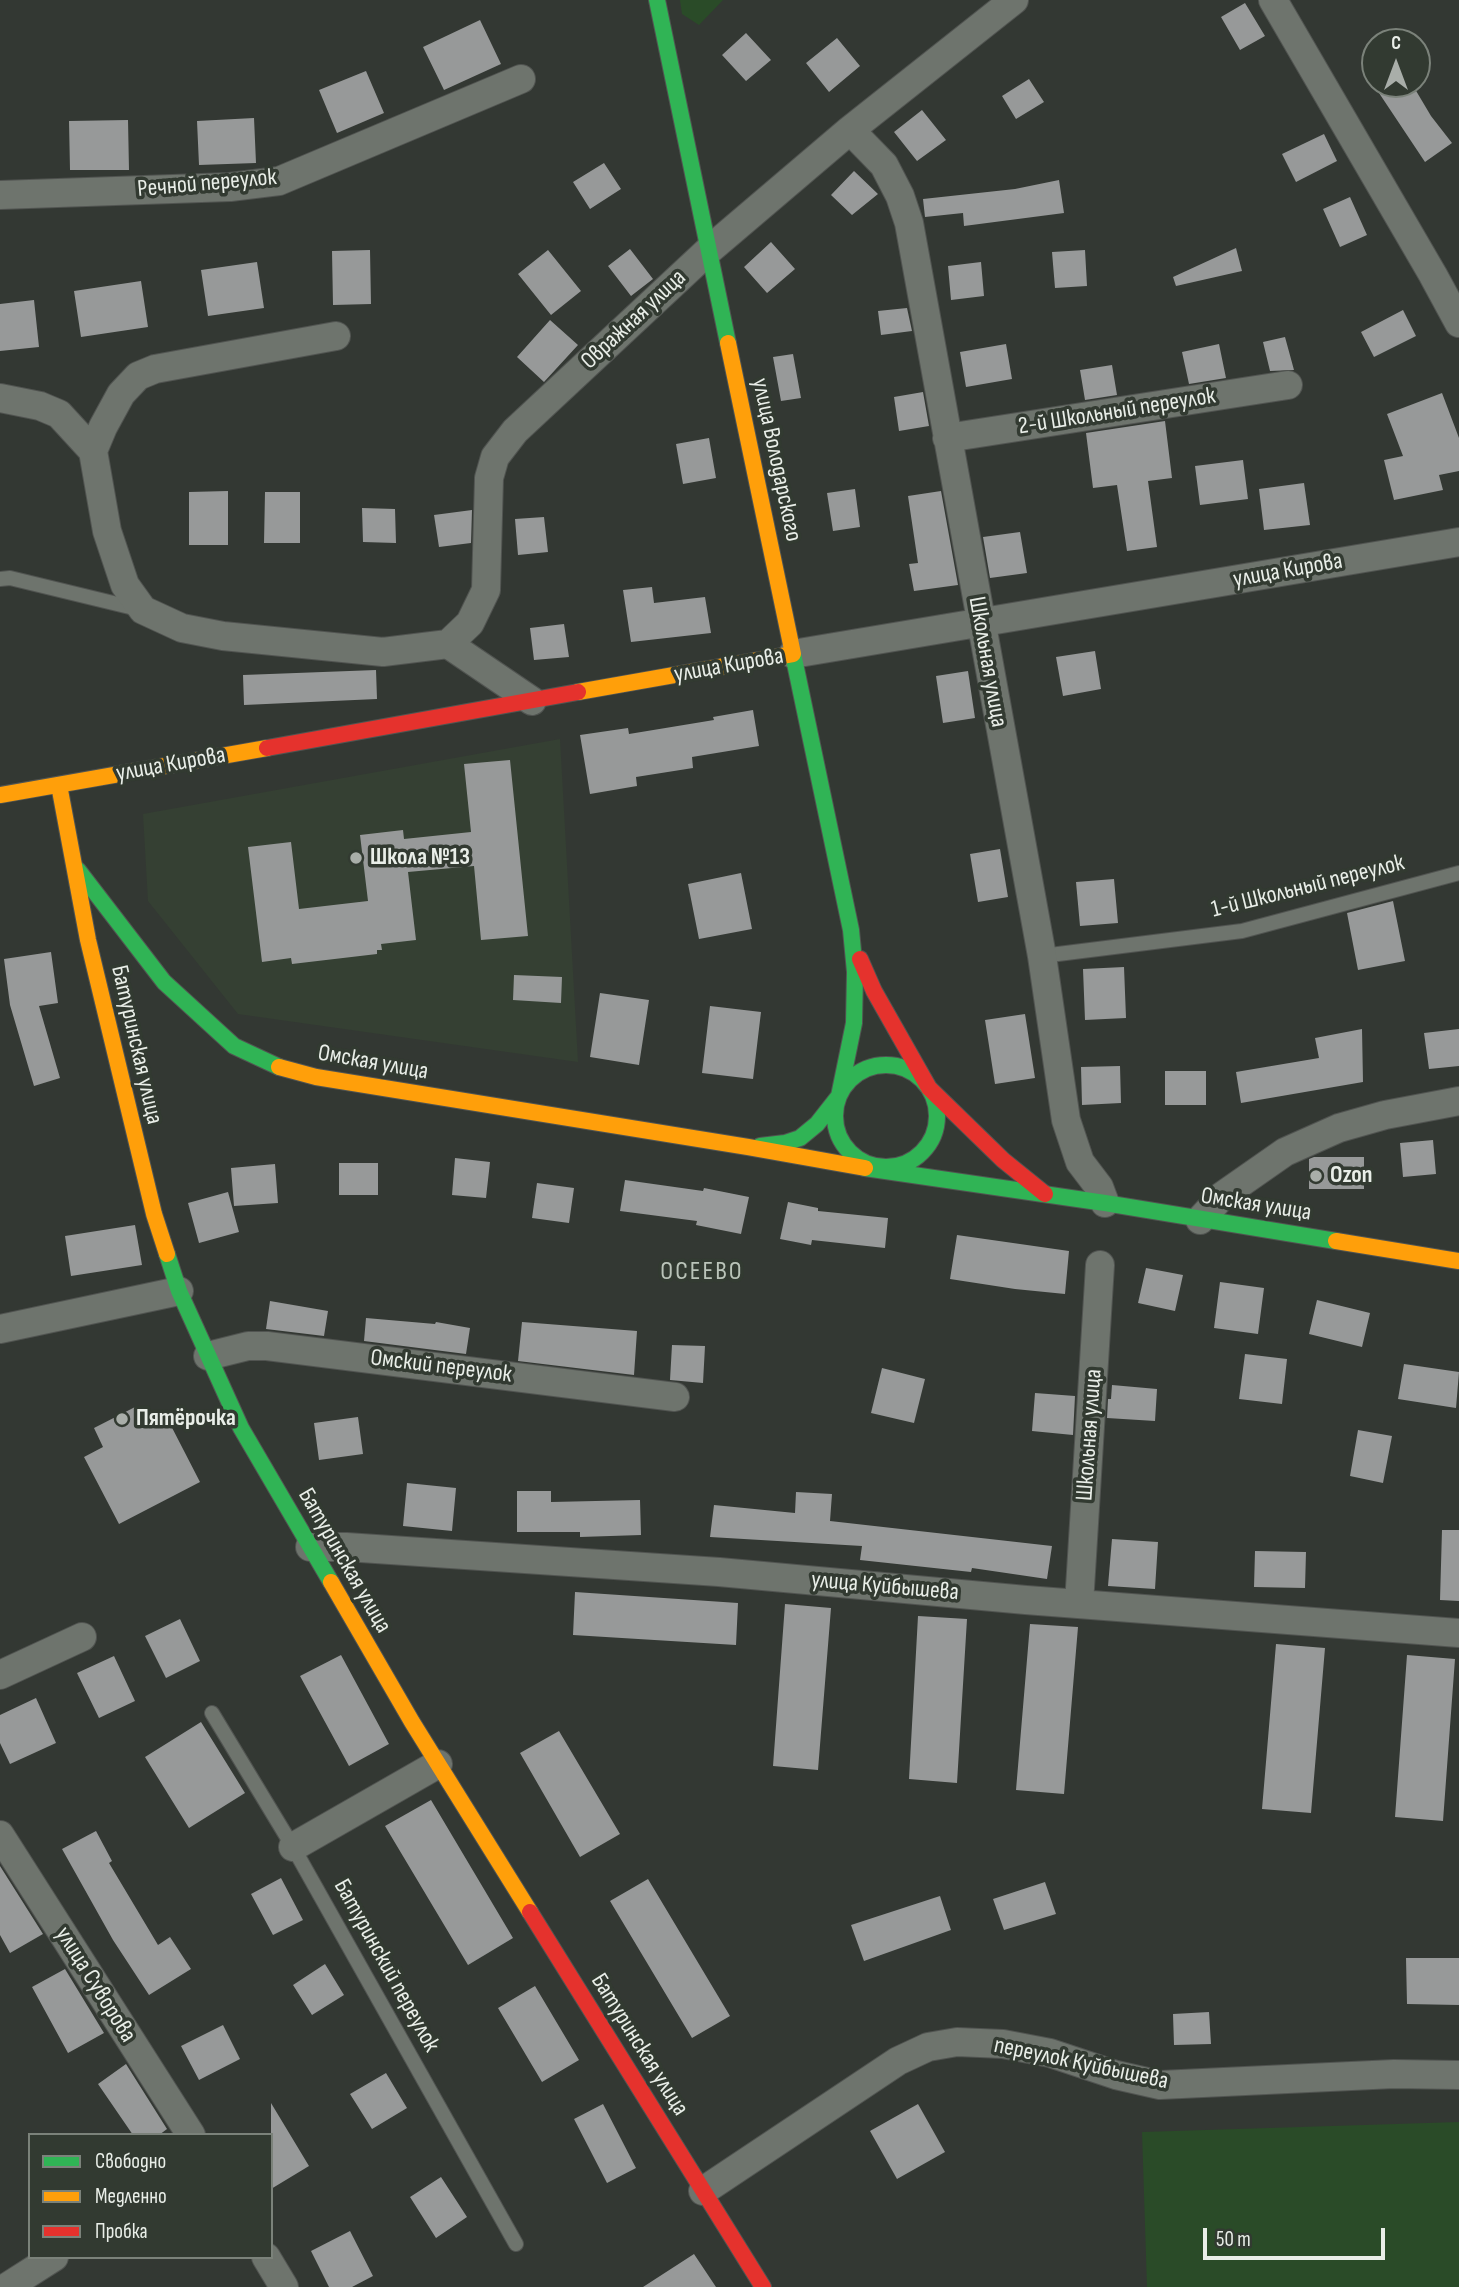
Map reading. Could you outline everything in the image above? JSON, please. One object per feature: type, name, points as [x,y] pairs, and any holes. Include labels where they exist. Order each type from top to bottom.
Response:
[{"type":"main road","name":"улица Володарского","points":[[657,0],[851,930],[855,972],[854,1023],[839,1096]]},
{"type":"main road","name":"улица Кирова","points":[[0,795],[793,654]]},
{"type":"main road","name":"Батуринская улица","points":[[59,785],[88,940],[154,1214],[179,1291],[241,1428],[438,1764],[763,2287]]},
{"type":"main road","name":"Омская улица","points":[[74,865],[164,982],[234,1046],[273,1066],[317,1077],[748,1147],[841,1165],[1105,1203],[1459,1261]]},
{"type":"main road","name":"улица Володарского","points":[[851,930],[874,991],[929,1088]]},
{"type":"main road","points":[[929,1088],[937,1113],[931,1140],[920,1155],[912,1160],[895,1168],[880,1169],[859,1160],[840,1140],[835,1118],[839,1096],[849,1081],[856,1075],[881,1065],[908,1070],[929,1088],[1003,1160],[1045,1194]]},
{"type":"main road","name":"Омская улица","points":[[748,1147],[785,1143],[800,1138],[817,1124],[839,1096]]},
{"type":"street","name":"Овражная улица","points":[[448,644],[470,623],[486,590],[489,478],[495,457],[515,430],[709,250],[850,130],[1014,0]]},
{"type":"street","points":[[1273,0],[1459,323]]},
{"type":"street","name":"Речной переулок","points":[[0,195],[230,187],[279,181],[521,79]]},
{"type":"street","name":"Школьная улица","points":[[850,130],[884,165],[900,196],[909,223],[1042,956],[1070,1140],[1080,1162],[1103,1193],[1105,1203]]},
{"type":"street","points":[[336,336],[155,369],[138,376],[121,394],[93,451],[107,531],[125,585],[143,610],[183,628],[223,636],[383,652],[448,644],[532,701]]},
{"type":"street","name":"2-й Школьный переулок","points":[[947,438],[1288,385]]},
{"type":"street","points":[[0,398],[40,405],[59,414],[93,451]]},
{"type":"street","name":"улица Кирова","points":[[793,654],[1459,542]]},
{"type":"street","points":[[1200,1220],[1222,1196],[1285,1152],[1339,1128],[1385,1115],[1459,1101]]},
{"type":"street","name":"Школьная улица","points":[[1079,1604],[1100,1265]]},
{"type":"street","points":[[0,1329],[179,1291]]},
{"type":"street","name":"Омский переулок","points":[[208,1356],[248,1346],[267,1346],[675,1397]]},
{"type":"street","name":"улица Куйбышева","points":[[310,1547],[346,1547],[719,1572],[1079,1604],[1459,1633]]},
{"type":"street","points":[[0,1675],[82,1637]]},
{"type":"street","points":[[293,1847],[438,1764]]},
{"type":"street","name":"улица Суворова","points":[[0,1835],[190,2133]]},
{"type":"street","name":"переулок Куйбышева","points":[[703,2191],[898,2061],[928,2047],[947,2044],[1003,2044],[1050,2053],[1116,2075],[1160,2085],[1394,2074],[1459,2076]]},
{"type":"street","points":[[7,2287],[51,2259]]},
{"type":"street","points":[[267,2259],[284,2287]]},
{"type":"lane","points":[[0,579],[10,578],[143,610]]},
{"type":"lane","name":"1-й Школьный переулок","points":[[1042,956],[1242,931],[1459,873]]},
{"type":"lane","name":"Батуринский переулок","points":[[212,1713],[293,1847],[516,2244]]},
{"type":"shaded area","name":"Школа №13","points":[[560,739],[578,1062],[238,1014],[148,901],[143,814]]},
{"type":"green space","points":[[680,0],[723,0],[699,25],[682,14]]},
{"type":"green space","points":[[1459,2122],[1459,2287],[1147,2287],[1142,2132]]},
{"type":"building","points":[[1245,3],[1265,36],[1240,50],[1221,17]]},
{"type":"building","points":[[480,20],[501,64],[444,90],[423,47]]},
{"type":"building","points":[[746,33],[771,60],[746,81],[722,55]]},
{"type":"building","points":[[837,38],[860,66],[829,92],[806,63]]},
{"type":"building","points":[[366,71],[384,113],[337,133],[319,90]]},
{"type":"building","points":[[1029,79],[1044,102],[1016,119],[1002,96]]},
{"type":"building","points":[[1382,98],[1420,98],[1452,143],[1425,162]]},
{"type":"building","points":[[922,110],[946,140],[917,161],[894,132]]},
{"type":"building","points":[[254,118],[256,163],[199,165],[197,121]]},
{"type":"building","points":[[128,120],[129,170],[70,170],[69,121]]},
{"type":"building","points":[[1324,134],[1337,161],[1296,182],[1282,154]]},
{"type":"building","points":[[604,163],[621,189],[590,209],[573,182]]},
{"type":"building","points":[[854,171],[878,194],[852,215],[831,195]]},
{"type":"building","points":[[1059,180],[1064,213],[964,226],[963,213],[925,217],[923,199],[1015,189]]},
{"type":"building","points":[[1350,197],[1367,235],[1340,247],[1323,209]]},
{"type":"building","points":[[771,242],[795,269],[767,293],[744,267]]},
{"type":"building","points":[[1236,248],[1242,271],[1176,286],[1173,277]]},
{"type":"building","points":[[630,249],[653,279],[631,296],[608,266]]},
{"type":"building","points":[[370,250],[371,304],[333,305],[332,251]]},
{"type":"building","points":[[548,250],[581,291],[551,315],[518,274]]},
{"type":"building","points":[[1085,250],[1087,286],[1055,288],[1052,252]]},
{"type":"building","points":[[257,262],[264,308],[208,316],[201,270]]},
{"type":"building","points":[[981,262],[984,296],[951,300],[948,266]]},
{"type":"building","points":[[141,281],[148,327],[81,337],[74,291]]},
{"type":"building","points":[[34,300],[39,347],[0,351],[0,304]]},
{"type":"building","points":[[907,308],[912,331],[881,335],[878,311]]},
{"type":"building","points":[[1403,310],[1416,336],[1374,357],[1361,332]]},
{"type":"building","points":[[550,320],[578,345],[544,382],[517,357]]},
{"type":"building","points":[[1285,337],[1294,370],[1270,371],[1263,342]]},
{"type":"building","points":[[1006,344],[1012,379],[966,387],[960,352]]},
{"type":"building","points":[[1219,344],[1226,378],[1189,384],[1182,352]]},
{"type":"building","points":[[793,354],[801,398],[781,401],[773,357]]},
{"type":"building","points":[[1112,365],[1117,395],[1085,400],[1080,370]]},
{"type":"building","points":[[923,392],[929,426],[899,431],[894,397]]},
{"type":"building","points":[[1442,393],[1459,438],[1459,471],[1439,475],[1443,490],[1394,500],[1384,460],[1403,456],[1387,414]]},
{"type":"building","points":[[1165,421],[1172,478],[1148,481],[1157,547],[1127,551],[1117,485],[1093,488],[1086,433]]},
{"type":"building","points":[[709,438],[716,478],[683,484],[676,444]]},
{"type":"building","points":[[1243,460],[1248,499],[1200,505],[1195,466]]},
{"type":"building","points":[[1304,483],[1310,525],[1264,530],[1259,489]]},
{"type":"building","points":[[855,489],[860,527],[833,531],[827,493]]},
{"type":"building","points":[[228,491],[228,545],[189,545],[189,492]]},
{"type":"building","points":[[941,491],[958,585],[914,591],[909,564],[918,563],[908,496]]},
{"type":"building","points":[[265,492],[300,492],[300,543],[264,543]]},
{"type":"building","points":[[362,508],[395,509],[396,543],[363,542]]},
{"type":"building","points":[[472,510],[471,543],[439,547],[434,515]]},
{"type":"building","points":[[544,517],[548,552],[518,555],[515,519]]},
{"type":"building","points":[[1020,532],[1027,573],[990,578],[983,537]]},
{"type":"building","points":[[652,587],[654,603],[705,597],[711,633],[631,642],[623,590]]},
{"type":"building","points":[[564,624],[569,657],[534,660],[530,628]]},
{"type":"building","points":[[1095,651],[1101,689],[1063,696],[1056,657]]},
{"type":"building","points":[[376,670],[377,699],[244,705],[243,675]]},
{"type":"building","points":[[968,671],[975,718],[943,723],[936,676]]},
{"type":"building","points":[[753,710],[759,746],[692,757],[693,768],[636,777],[637,786],[590,794],[580,735],[628,728],[629,734],[714,720],[713,717]]},
{"type":"building","points":[[510,760],[528,936],[481,940],[474,866],[408,872],[416,940],[381,944],[382,950],[377,950],[377,954],[292,964],[291,958],[262,962],[248,847],[291,842],[299,909],[368,901],[360,835],[403,830],[404,839],[471,832],[464,764]]},
{"type":"building","points":[[1000,849],[1008,897],[978,902],[970,854]]},
{"type":"building","points":[[741,873],[752,929],[699,939],[688,884]]},
{"type":"building","points":[[1114,879],[1118,923],[1080,926],[1076,882]]},
{"type":"building","points":[[1393,901],[1405,961],[1358,970],[1347,913]]},
{"type":"building","points":[[51,952],[58,1003],[39,1006],[60,1078],[34,1086],[10,1005],[4,959]]},
{"type":"building","points":[[1124,967],[1126,1018],[1085,1020],[1083,969]]},
{"type":"building","points":[[514,975],[562,977],[561,1003],[513,1000]]},
{"type":"building","points":[[600,993],[649,1000],[639,1065],[590,1057]]},
{"type":"building","points":[[710,1006],[761,1012],[753,1079],[702,1073]]},
{"type":"building","points":[[1025,1014],[1035,1078],[995,1084],[985,1020]]},
{"type":"building","points":[[1362,1029],[1363,1082],[1241,1103],[1236,1072],[1319,1058],[1315,1038]]},
{"type":"building","points":[[1459,1029],[1459,1066],[1429,1069],[1424,1033]]},
{"type":"building","points":[[1120,1066],[1121,1103],[1082,1105],[1081,1067]]},
{"type":"building","points":[[1165,1071],[1206,1071],[1206,1105],[1165,1105]]},
{"type":"building","points":[[1433,1140],[1436,1174],[1403,1177],[1400,1143]]},
{"type":"building","points":[[1364,1157],[1364,1189],[1309,1189],[1309,1159]]},
{"type":"building","points":[[455,1158],[490,1162],[486,1198],[452,1195]]},
{"type":"building","points":[[339,1163],[378,1163],[378,1195],[339,1195]]},
{"type":"building","points":[[275,1164],[278,1203],[234,1206],[231,1168]]},
{"type":"building","points":[[625,1180],[703,1191],[704,1188],[749,1197],[741,1234],[696,1225],[697,1221],[620,1211]]},
{"type":"building","points":[[537,1183],[574,1188],[569,1223],[532,1218]]},
{"type":"building","points":[[228,1192],[239,1232],[199,1243],[188,1203]]},
{"type":"building","points":[[788,1202],[818,1208],[818,1211],[888,1218],[885,1248],[812,1240],[811,1245],[780,1239]]},
{"type":"building","points":[[135,1225],[142,1265],[71,1276],[65,1236]]},
{"type":"building","points":[[957,1235],[1069,1251],[1065,1294],[950,1279]]},
{"type":"building","points":[[1146,1268],[1183,1275],[1175,1311],[1138,1303]]},
{"type":"building","points":[[1220,1282],[1264,1288],[1258,1334],[1214,1328]]},
{"type":"building","points":[[1317,1300],[1370,1313],[1362,1347],[1309,1334]]},
{"type":"building","points":[[270,1301],[328,1311],[324,1336],[266,1329]]},
{"type":"building","points":[[366,1318],[436,1322],[470,1328],[466,1354],[364,1341]]},
{"type":"building","points":[[522,1322],[637,1331],[634,1375],[518,1361]]},
{"type":"building","points":[[672,1345],[705,1346],[703,1383],[670,1380]]},
{"type":"building","points":[[1245,1354],[1287,1359],[1282,1404],[1239,1399]]},
{"type":"building","points":[[1404,1364],[1459,1372],[1456,1408],[1398,1399]]},
{"type":"building","points":[[882,1368],[925,1379],[914,1423],[871,1413]]},
{"type":"building","points":[[1112,1385],[1157,1389],[1155,1421],[1107,1418]]},
{"type":"building","points":[[1035,1393],[1075,1396],[1073,1435],[1032,1431]]},
{"type":"building","points":[[137,1406],[147,1426],[166,1416],[200,1482],[119,1524],[84,1457],[103,1447],[94,1428]]},
{"type":"building","points":[[358,1417],[363,1454],[319,1460],[314,1423]]},
{"type":"building","points":[[1358,1430],[1392,1436],[1383,1483],[1350,1476]]},
{"type":"building","points":[[407,1483],[456,1488],[452,1531],[403,1526]]},
{"type":"building","points":[[517,1491],[551,1491],[551,1502],[640,1500],[641,1535],[580,1537],[580,1532],[517,1532]]},
{"type":"building","points":[[796,1492],[832,1494],[830,1521],[1052,1546],[1047,1579],[972,1568],[971,1572],[860,1560],[862,1546],[710,1537],[714,1505],[795,1513]]},
{"type":"building","points":[[1442,1530],[1459,1530],[1459,1601],[1440,1600]]},
{"type":"building","points":[[1112,1539],[1158,1542],[1155,1589],[1108,1586]]},
{"type":"building","points":[[1255,1551],[1306,1552],[1305,1588],[1254,1587]]},
{"type":"building","points":[[575,1592],[738,1603],[736,1645],[573,1635]]},
{"type":"building","points":[[785,1604],[831,1608],[818,1770],[773,1766]]},
{"type":"building","points":[[918,1616],[967,1619],[957,1783],[909,1779]]},
{"type":"building","points":[[180,1619],[200,1661],[166,1678],[145,1636]]},
{"type":"building","points":[[1030,1624],[1078,1627],[1064,1794],[1016,1790]]},
{"type":"building","points":[[1276,1644],[1325,1648],[1311,1813],[1262,1809]]},
{"type":"building","points":[[341,1655],[389,1744],[349,1766],[300,1676]]},
{"type":"building","points":[[1407,1655],[1455,1659],[1443,1821],[1395,1817]]},
{"type":"building","points":[[114,1656],[135,1701],[99,1718],[77,1673]]},
{"type":"building","points":[[36,1698],[56,1743],[10,1764],[0,1743],[0,1715]]},
{"type":"building","points":[[201,1722],[245,1793],[189,1828],[145,1757]]},
{"type":"building","points":[[559,1731],[620,1834],[580,1857],[520,1753]]},
{"type":"building","points":[[431,1800],[513,1938],[468,1965],[385,1826]]},
{"type":"building","points":[[96,1831],[112,1861],[109,1863],[158,1945],[170,1937],[191,1969],[149,1995],[113,1940],[62,1849]]},
{"type":"building","points":[[0,1866],[43,1934],[10,1953],[0,1935]]},
{"type":"building","points":[[281,1878],[303,1920],[273,1935],[251,1894]]},
{"type":"building","points":[[648,1879],[730,2016],[692,2038],[610,1901]]},
{"type":"building","points":[[1045,1882],[1056,1914],[1004,1930],[993,1899]]},
{"type":"building","points":[[940,1896],[951,1930],[864,1961],[851,1925]]},
{"type":"building","points":[[1406,1958],[1459,1958],[1459,2005],[1407,2004]]},
{"type":"building","points":[[325,1964],[344,1995],[312,2015],[293,1985]]},
{"type":"building","points":[[65,1969],[104,2033],[68,2053],[32,1987]]},
{"type":"building","points":[[535,1986],[579,2060],[542,2082],[498,2008]]},
{"type":"building","points":[[1209,2012],[1211,2044],[1174,2045],[1173,2014]]},
{"type":"building","points":[[223,2025],[240,2059],[199,2080],[181,2046]]},
{"type":"building","points":[[126,2064],[167,2129],[162,2133],[132,2133],[98,2084]]},
{"type":"building","points":[[386,2073],[407,2108],[372,2129],[350,2094]]},
{"type":"building","points":[[271,2103],[309,2166],[273,2188],[273,2133]]},
{"type":"building","points":[[603,2104],[636,2168],[607,2183],[574,2119]]},
{"type":"building","points":[[918,2104],[945,2152],[897,2179],[870,2131]]},
{"type":"building","points":[[441,2177],[467,2217],[436,2238],[410,2197]]},
{"type":"building","points":[[350,2231],[373,2276],[352,2287],[329,2287],[311,2251]]},
{"type":"building","points":[[694,2254],[716,2287],[643,2287]]},
{"type":"traffic: fast","points":[[657,0],[728,343]]},
{"type":"traffic: fast","points":[[760,1146],[800,1138],[817,1124],[839,1096],[854,1023],[855,972],[851,930],[793,654]]},
{"type":"traffic: fast","points":[[78,870],[164,982],[234,1046],[279,1067]]},
{"type":"traffic: fast","points":[[886,1065],[915,1073],[929,1087],[937,1116],[929,1145],[915,1159],[886,1167],[857,1159],[843,1145],[835,1116],[843,1087],[857,1073],[886,1065]]},
{"type":"traffic: fast","points":[[865,1168],[1105,1203],[1336,1241]]},
{"type":"traffic: fast","points":[[167,1254],[179,1291],[241,1428],[331,1582]]},
{"type":"traffic: slow","points":[[578,692],[793,654],[728,343]]},
{"type":"traffic: slow","points":[[0,795],[267,748]]},
{"type":"traffic: slow","points":[[59,785],[88,940],[154,1214],[167,1254]]},
{"type":"traffic: slow","points":[[279,1067],[316,1077],[865,1168]]},
{"type":"traffic: slow","points":[[1336,1241],[1459,1261]]},
{"type":"traffic: slow","points":[[331,1582],[412,1722],[530,1912]]},
{"type":"traffic: jam","points":[[267,748],[578,692]]},
{"type":"traffic: jam","points":[[860,959],[874,991],[929,1088],[1003,1160],[1045,1194]]},
{"type":"traffic: jam","points":[[530,1912],[763,2287]]},
{"type":"place","name":"Школа №13","points":[[356,858]]},
{"type":"place","name":"Ozon","points":[[1316,1176]]},
{"type":"place","name":"Пятёрочка","points":[[122,1419]]},
{"type":"district","name":"ОСЕЕВО","points":[[702,1272]]}]
